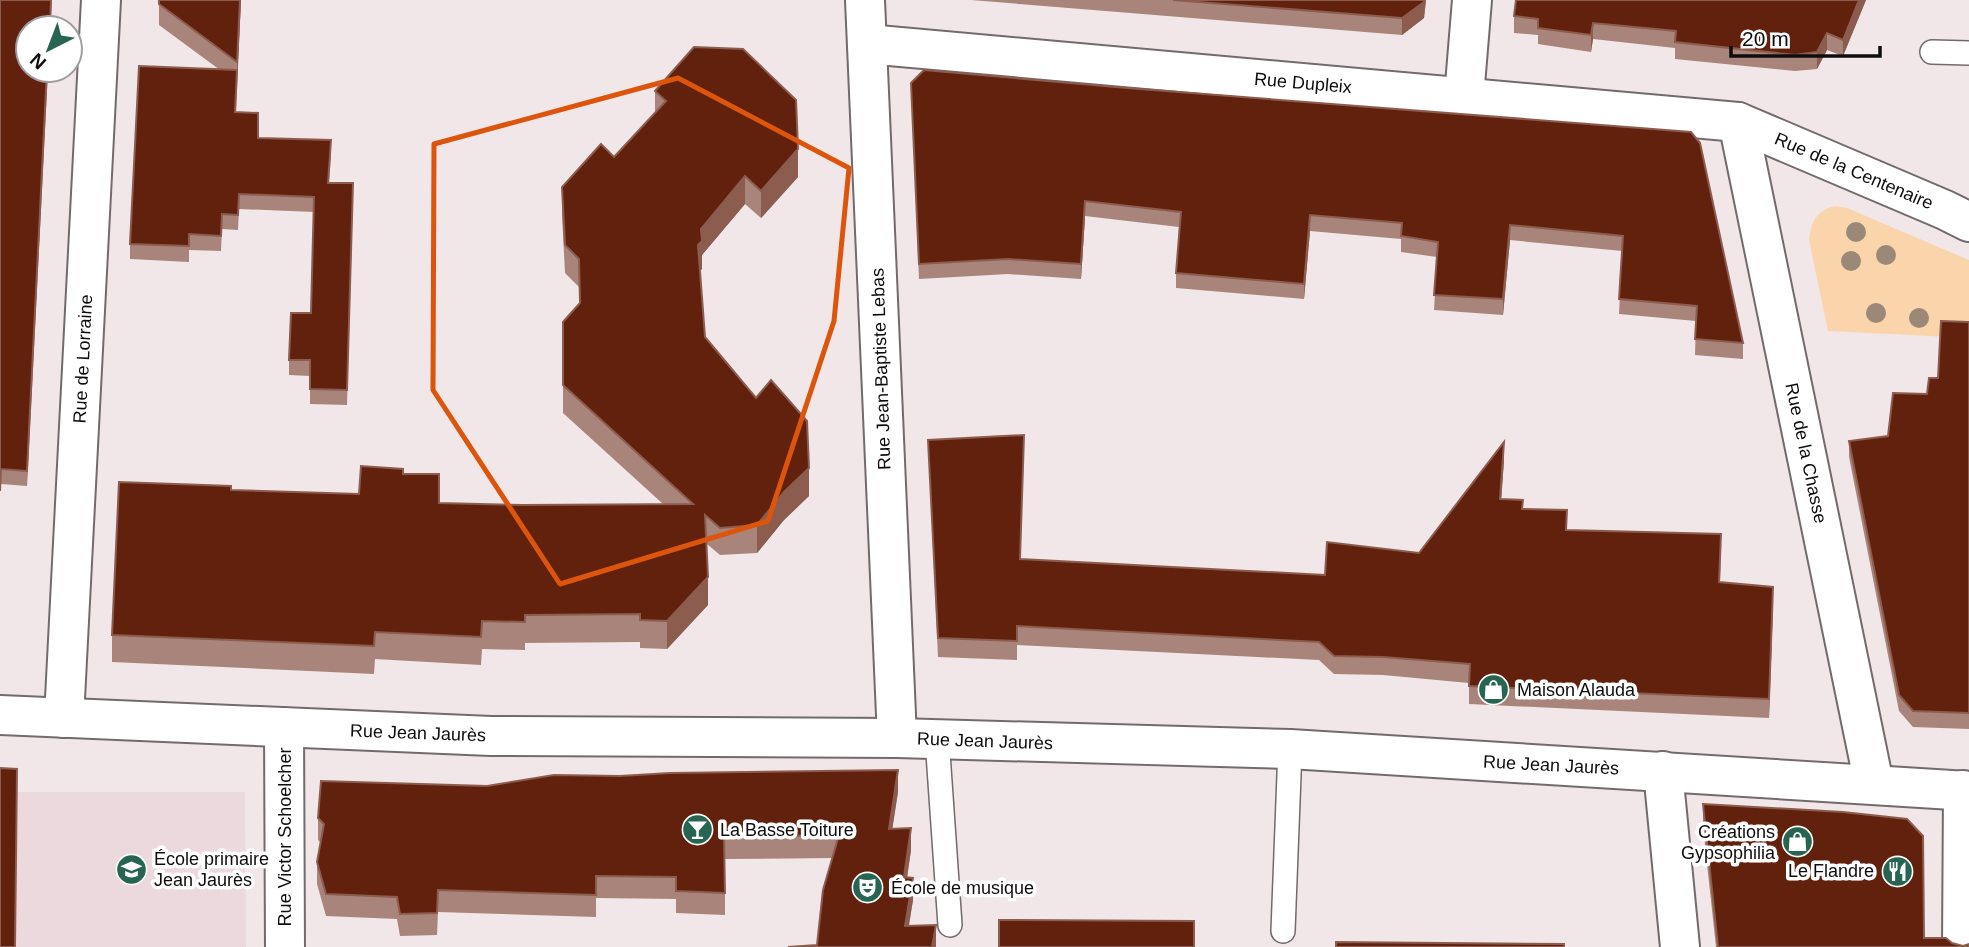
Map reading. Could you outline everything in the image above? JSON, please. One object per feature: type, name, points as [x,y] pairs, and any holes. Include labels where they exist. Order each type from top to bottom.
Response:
[{"type":"street","name":"Rue de Lorraine","points":[[64,718],[101,0]]},
{"type":"street","name":"Rue Jean-Baptiste Lebas","points":[[865,0],[897,738]]},
{"type":"street","points":[[1464,97],[1472,0]]},
{"type":"street","name":"Rue Dupleix","points":[[867,44],[1738,122]]},
{"type":"street","name":"Rue de la Centenaire","points":[[1738,122],[1969,222]]},
{"type":"street","name":"Rue de la Chasse","points":[[1738,122],[1874,784]]},
{"type":"street","name":"Rue Jean Jaurès","points":[[0,715],[503,736],[897,738],[1290,749],[1966,791]]},
{"type":"street","name":"Rue Victor Schoelcher","points":[[284,727],[285,947]]},
{"type":"street","points":[[1663,771],[1681,947]]},
{"type":"street","points":[[1962,947],[1966,791]]},
{"type":"lane","points":[[1932,52],[1969,53]]},
{"type":"lane","points":[[937,739],[950,925]]},
{"type":"lane","points":[[1283,931],[1290,749]]},
{"type":"highlighted area","points":[[678,78],[849,168],[834,321],[768,521],[560,584],[433,390],[434,144]]},
{"type":"shaded area","points":[[1836,206],[1847,208],[1969,260],[1969,338],[1828,331],[1809,240],[1811,228],[1819,214]]},
{"type":"shaded area","name":"École primaire Jean Jaurès","points":[[17,792],[245,792],[246,947],[15,947]]},
{"type":"building","points":[[0,0],[51,0],[50,14],[14,14],[14,84],[46,84],[27,471],[1,469],[0,491]]},
{"type":"building","points":[[159,0],[240,0],[237,62],[159,4]]},
{"type":"building","points":[[1173,0],[1424,0],[1424,2],[1402,18]]},
{"type":"building","points":[[1516,0],[1859,0],[1843,40],[1827,33],[1817,52],[1795,55],[1675,42],[1676,31],[1593,23],[1591,35],[1538,28],[1538,19],[1514,16]]},
{"type":"building","points":[[694,47],[743,49],[796,100],[798,149],[761,191],[745,176],[701,229],[702,241],[698,245],[705,337],[756,398],[771,380],[807,421],[809,468],[784,492],[757,525],[720,528],[705,515],[708,577],[667,621],[640,620],[640,614],[525,615],[525,622],[482,621],[481,637],[375,632],[374,646],[112,635],[119,482],[231,486],[231,490],[359,494],[361,466],[403,469],[403,474],[439,474],[439,503],[693,504],[563,385],[563,322],[580,303],[579,259],[565,245],[562,187],[601,144],[614,157],[666,101],[655,91]]},
{"type":"building","points":[[139,66],[237,70],[235,112],[258,113],[258,138],[331,140],[328,183],[353,183],[347,390],[310,389],[310,360],[289,360],[291,313],[311,313],[314,197],[239,194],[238,215],[222,214],[221,236],[189,234],[189,246],[130,244]]},
{"type":"building","points":[[924,70],[1691,132],[1700,143],[1743,343],[1695,339],[1697,306],[1619,299],[1623,236],[1510,225],[1503,299],[1434,295],[1438,242],[1401,236],[1402,223],[1310,215],[1304,284],[1176,273],[1181,212],[1085,201],[1081,264],[1008,259],[919,264],[911,83]]},
{"type":"building","points":[[1941,321],[1969,322],[1969,713],[1913,711],[1899,695],[1849,441],[1888,436],[1893,393],[1927,394],[1929,378],[1938,378]]},
{"type":"building","points":[[1024,435],[1020,559],[1325,575],[1327,542],[1419,553],[1504,442],[1500,499],[1523,500],[1522,509],[1567,510],[1566,530],[1721,534],[1719,582],[1773,587],[1769,699],[1469,686],[1470,664],[1334,656],[1319,642],[1017,626],[1017,641],[938,638],[928,440]]},
{"type":"building","points":[[0,768],[17,769],[15,947],[0,947]]},
{"type":"building","points":[[898,770],[889,829],[911,828],[904,877],[913,878],[905,926],[936,925],[932,947],[788,947],[817,945],[823,890],[839,835],[724,837],[725,893],[676,891],[676,877],[596,876],[596,895],[438,890],[437,913],[400,914],[397,897],[326,894],[317,862],[324,824],[318,818],[321,781],[487,786],[554,775]]},
{"type":"building","points":[[1703,804],[1843,812],[1907,819],[1923,836],[1924,938],[1946,938],[1963,946],[1969,944],[1969,947],[1718,947]]},
{"type":"building","points":[[999,920],[1194,921],[1194,947],[999,947]]},
{"type":"building","points":[[1336,942],[1564,944],[1564,947],[1336,947]]},
{"type":"place","name":"Maison Alauda","points":[[1494,690]]},
{"type":"place","name":"La Basse Toiture","points":[[697,830]]},
{"type":"place","name":"Créations Gypsophilia","points":[[1798,842]]},
{"type":"place","name":"École primaire Jean Jaurès","points":[[131,869]]},
{"type":"place","name":"Le Flandre","points":[[1897,871]]},
{"type":"place","name":"École de musique","points":[[868,888]]}]
